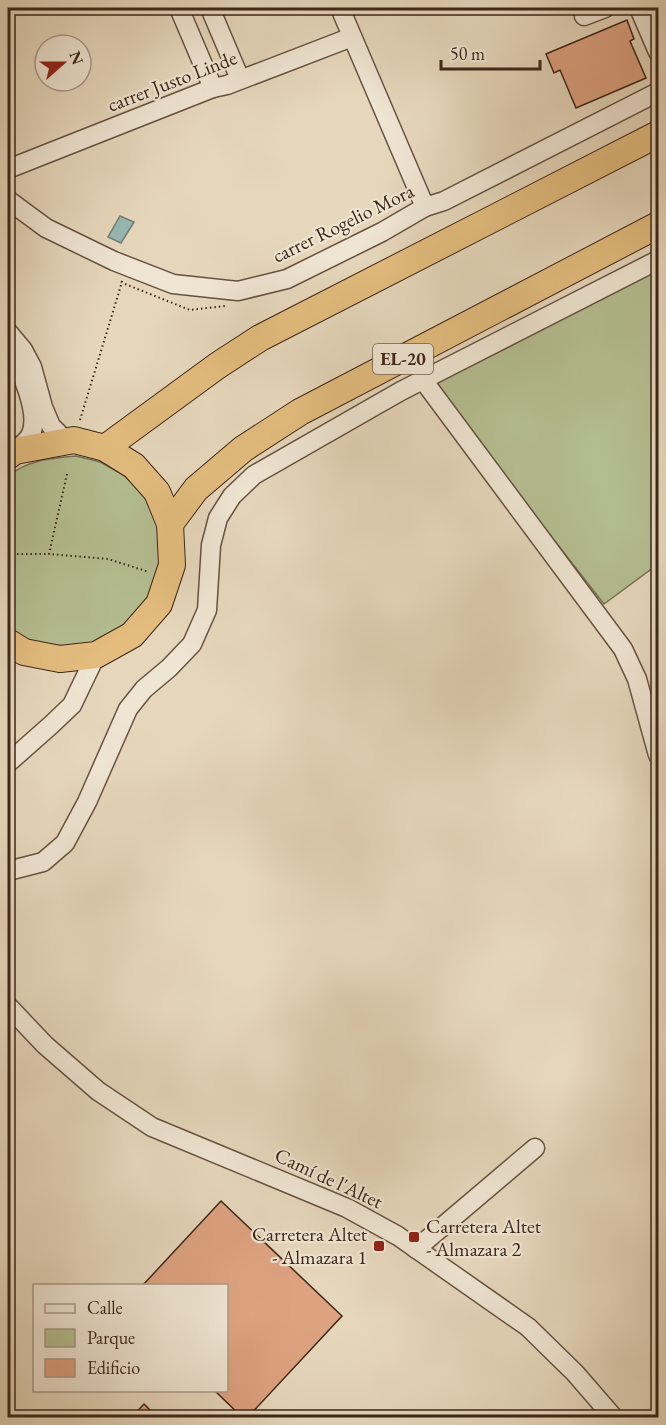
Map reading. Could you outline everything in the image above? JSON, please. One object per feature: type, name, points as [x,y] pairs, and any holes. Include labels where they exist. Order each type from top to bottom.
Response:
[{"type":"highway","points":[[105,448],[217,366],[260,338],[658,134]]},
{"type":"highway","name":"EL-20","points":[[170,524],[196,489],[243,449],[300,412],[658,225]]},
{"type":"highway","points":[[8,642],[24,652],[60,659],[96,655],[132,635],[159,604],[172,565],[170,524],[157,492],[134,466],[105,448],[74,440],[11,454]]},
{"type":"street","points":[[178,8],[213,88]]},
{"type":"street","points":[[210,8],[240,80]]},
{"type":"street","points":[[340,8],[425,207]]},
{"type":"street","points":[[584,16],[605,8]]},
{"type":"street","points":[[639,8],[658,52]]},
{"type":"street","name":"carrer Justo Linde","points":[[8,169],[213,88],[352,37]]},
{"type":"street","points":[[201,60],[208,62],[218,60],[228,51]]},
{"type":"street","name":"carrer Rogelio Mora","points":[[8,200],[46,228],[134,269],[173,284],[238,291],[287,279],[382,232],[425,207],[444,201],[658,92]]},
{"type":"street","points":[[8,871],[43,862],[65,843],[87,802],[128,709],[144,689],[192,644],[207,610],[211,545],[218,518],[232,496],[254,475],[423,380],[658,260]]},
{"type":"street","points":[[8,333],[23,350],[32,367],[51,426],[66,441]]},
{"type":"street","points":[[8,351],[24,378],[33,427],[30,438],[11,454]]},
{"type":"street","points":[[423,380],[623,649],[637,679],[658,755]]},
{"type":"street","points":[[8,763],[72,705],[96,655]]},
{"type":"street","name":"Camí de l'Altet","points":[[8,1006],[45,1045],[98,1091],[152,1127],[347,1208],[398,1236],[528,1327],[575,1373],[614,1418]]},
{"type":"street","points":[[416,1249],[535,1148]]},
{"type":"path","points":[[80,420],[122,282],[116,278]]},
{"type":"path","points":[[49,554],[67,474]]},
{"type":"path","points":[[8,554],[49,554],[108,559],[150,573]]},
{"type":"green space","points":[[658,268],[658,564],[604,604],[432,384]]},
{"type":"green space","points":[[76,456],[100,462],[122,474],[140,490],[153,511],[161,534],[163,559],[148,605],[113,638],[60,651],[30,644],[8,630],[8,476],[32,463]]},
{"type":"water","points":[[120,216],[134,222],[121,243],[108,237]]},
{"type":"building","points":[[627,20],[634,39],[630,41],[646,78],[576,108],[560,70],[554,73],[546,54]]},
{"type":"building","points":[[221,1201],[342,1316],[247,1418],[243,1418],[216,1392],[228,1392],[228,1284],[144,1284]]},
{"type":"building","points":[[144,1404],[158,1418],[131,1418]]},
{"type":"place","name":"Carretera Altet - Almazara 2","points":[[414,1237]]},
{"type":"place","name":"Carretera Altet - Almazara 1","points":[[379,1246]]}]
